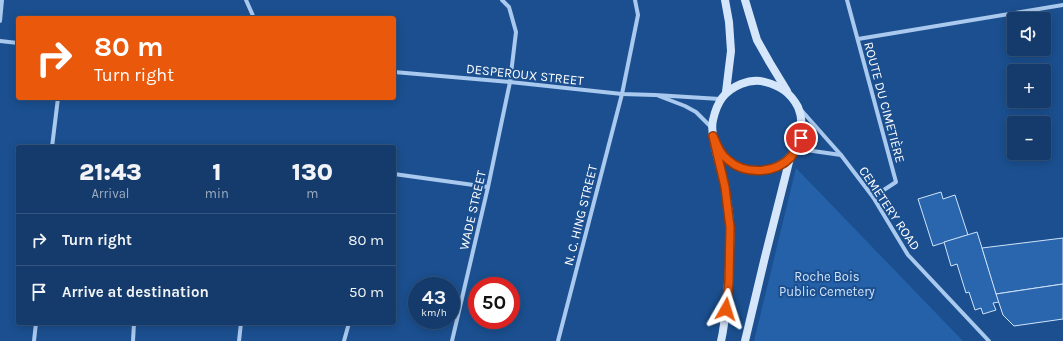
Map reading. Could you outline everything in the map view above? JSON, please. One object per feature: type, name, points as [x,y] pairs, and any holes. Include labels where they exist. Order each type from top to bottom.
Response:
[{"type":"main road","points":[[726,0],[731,51],[726,92]]},
{"type":"main road","points":[[713,133],[719,150],[728,160],[740,168],[755,171],[770,169],[784,163],[792,154],[801,138],[802,122],[798,107],[789,95],[757,40],[745,0]]},
{"type":"main road","points":[[721,341],[729,282],[730,227],[725,187],[712,122],[716,108],[726,92],[748,82],[762,81],[777,86],[789,95]]},
{"type":"main road","points":[[745,341],[792,154]]},
{"type":"street","points":[[0,21],[2,0]]},
{"type":"street","points":[[246,0],[253,16]]},
{"type":"street","name":"WADE STREET","points":[[452,341],[488,187],[510,82],[516,32],[509,7],[502,0]]},
{"type":"street","name":"N. C. HING STREET","points":[[558,341],[622,94],[638,15],[635,0]]},
{"type":"street","name":"ROUTE DU CIMETIÈRE","points":[[848,0],[896,182],[873,197]]},
{"type":"street","points":[[858,39],[1063,5]]},
{"type":"street","points":[[0,42],[16,43]]},
{"type":"street","name":"DESPEROUX STREET","points":[[396,72],[622,94],[721,99]]},
{"type":"street","points":[[655,95],[685,106],[696,112],[713,133]]},
{"type":"street","points":[[52,145],[58,100]]},
{"type":"street","name":"CEMETERY ROAD","points":[[798,107],[841,155],[873,197],[908,255],[989,341]]},
{"type":"street","points":[[792,154],[806,150],[841,155]]},
{"type":"street","points":[[396,174],[488,187]]},
{"type":"street","points":[[34,341],[36,325]]},
{"type":"street","points":[[133,341],[134,325]]},
{"type":"street","points":[[239,341],[240,325]]},
{"type":"street","points":[[344,341],[348,325]]},
{"type":"green space","name":"Roche Bois Public Cemetery","points":[[796,168],[963,341],[754,341]]},
{"type":"building","points":[[941,192],[943,199],[955,195],[968,235],[933,246],[918,199]]},
{"type":"building","points":[[977,232],[999,302],[993,303],[996,310],[983,314],[981,308],[975,310],[969,292],[966,293],[957,264],[951,266],[944,242]]},
{"type":"building","points":[[1063,238],[1063,284],[996,294],[982,248]]},
{"type":"building","points":[[1063,284],[1063,319],[1014,326],[1003,315],[996,294]]},
{"type":"route","points":[[726,309],[729,282],[730,227],[725,187],[713,136],[719,150],[728,160],[740,168],[755,171],[770,169],[784,163],[790,158],[801,138]]}]
